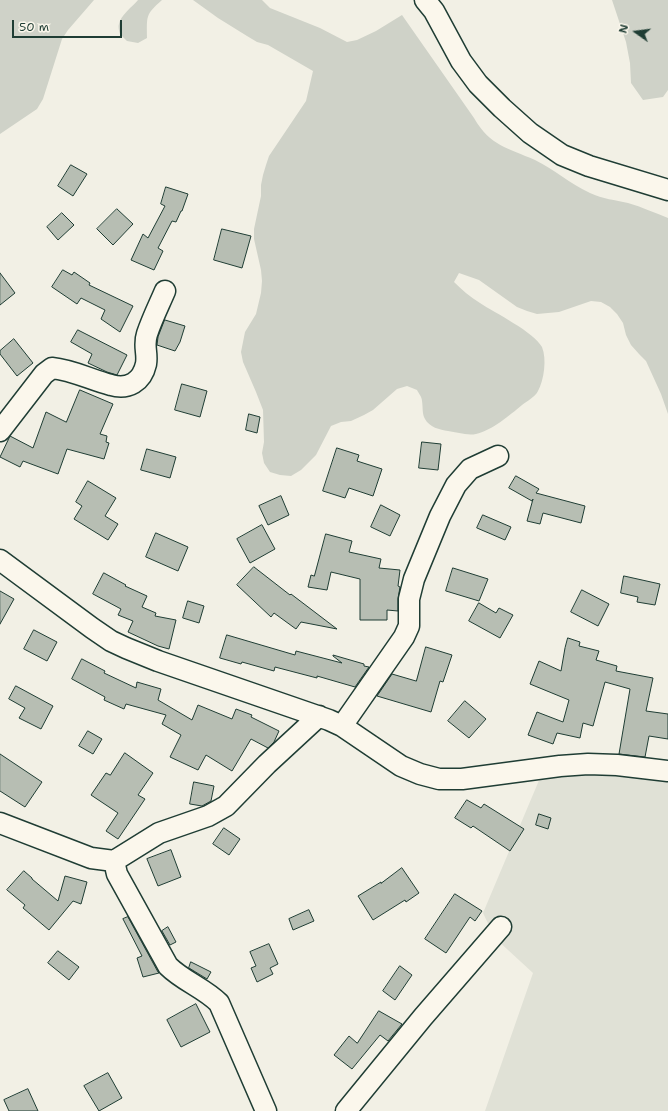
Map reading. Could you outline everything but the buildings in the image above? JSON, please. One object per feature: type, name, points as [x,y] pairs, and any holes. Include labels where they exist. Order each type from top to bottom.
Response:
[{"type":"street","points":[[425,0],[434,11],[461,61],[478,84],[530,133],[562,155],[589,166],[668,190]]},
{"type":"street","points":[[0,431],[44,374],[52,368],[75,372],[111,385],[124,387],[134,383],[141,376],[146,365],[144,344],[147,333],[165,291]]},
{"type":"street","points":[[342,726],[404,637],[409,626],[409,599],[414,578],[440,516],[456,485],[470,469],[498,456]]},
{"type":"street","points":[[0,560],[92,628],[121,646],[158,661],[329,720],[342,726],[401,766],[420,774],[439,779],[462,779],[560,766],[588,764],[617,765],[668,771]]},
{"type":"street","points":[[0,823],[91,858],[114,861],[159,833],[208,816],[226,806],[267,764],[319,716]]},
{"type":"street","points":[[114,861],[117,874],[168,966],[178,975],[212,996],[219,1003],[259,1109]]},
{"type":"street","points":[[346,1111],[418,1023],[501,927]]},
{"type":"shaded area","points":[[0,0],[94,0],[62,39],[43,99],[37,109],[0,134]]},
{"type":"shaded area","points":[[138,0],[162,0],[152,9],[148,16],[147,38],[138,43],[127,41],[120,34],[119,26],[120,21],[127,11]]},
{"type":"shaded area","points":[[193,0],[262,0],[270,8],[320,28],[347,42],[357,40],[376,31],[402,15],[486,135],[500,145],[535,160],[590,193],[604,198],[628,203],[668,218],[668,414],[661,394],[646,361],[631,345],[626,335],[623,323],[610,307],[601,302],[591,301],[559,312],[537,314],[517,307],[479,280],[459,273],[454,282],[463,291],[476,301],[523,329],[538,341],[542,347],[544,352],[544,369],[540,386],[535,395],[488,430],[469,435],[442,430],[429,424],[424,417],[422,400],[417,390],[407,386],[397,389],[373,410],[364,415],[351,421],[341,422],[331,426],[316,455],[301,470],[291,476],[270,472],[264,463],[262,453],[264,442],[263,410],[243,362],[241,352],[245,332],[256,314],[261,293],[261,270],[254,239],[254,229],[261,196],[263,175],[269,156],[306,101],[313,71],[268,45],[257,42],[218,18]]},
{"type":"shaded area","points":[[612,0],[668,0],[668,90],[663,97],[643,100],[631,83],[630,63],[626,42]]},
{"type":"shaded area","points":[[589,773],[668,782],[668,1111],[485,1111],[533,973],[495,938],[483,913],[540,778]]}]
